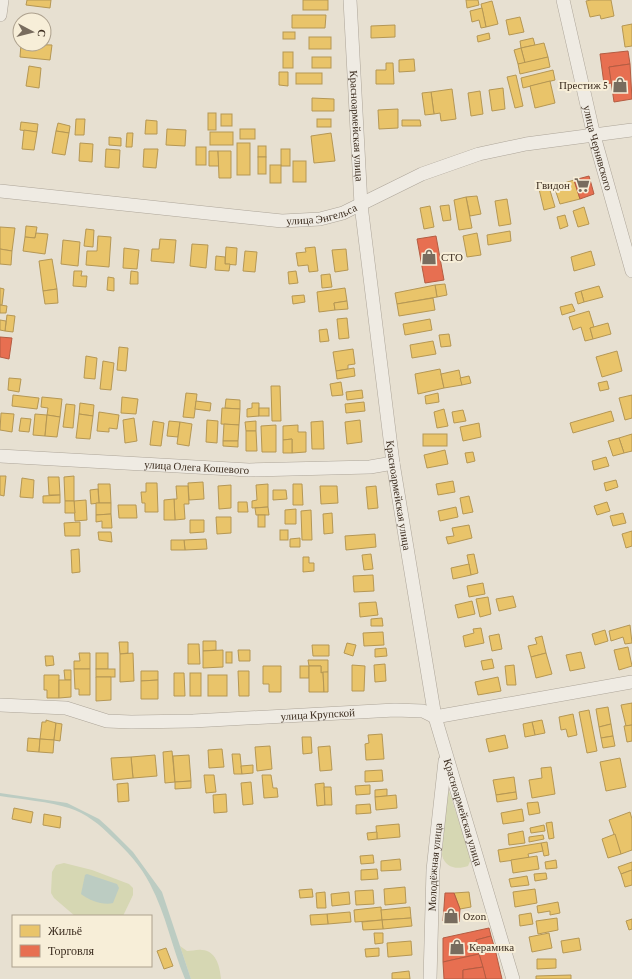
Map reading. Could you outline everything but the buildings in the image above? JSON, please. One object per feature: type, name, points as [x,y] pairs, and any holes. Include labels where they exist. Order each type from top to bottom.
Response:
[{"type":"street","points":[[0,15],[2,0]]},
{"type":"street","name":"Красноармейская улица","points":[[350,0],[361,205],[393,463],[435,717],[513,979]]},
{"type":"street","name":"улица Чернявского","points":[[563,0],[594,136],[632,272]]},
{"type":"street","name":"улица Энгельса","points":[[0,191],[282,221],[320,219],[343,213],[422,174],[479,154],[526,144],[632,130]]},
{"type":"street","name":"улица Олега Кошевого","points":[[0,456],[249,470],[357,468],[393,463]]},
{"type":"street","name":"улица Крупской","points":[[0,705],[66,708],[106,720],[131,722],[193,721],[395,710],[423,712],[435,717],[632,682]]},
{"type":"street","name":"Молодёжная улица","points":[[430,979],[433,870],[446,755]]},
{"type":"green space","points":[[449,791],[471,859],[468,866],[460,868],[452,867],[446,863],[442,855],[446,794]]},
{"type":"green space","points":[[64,863],[92,870],[129,884],[133,888],[133,895],[123,915],[74,915],[54,898],[51,893],[52,872],[56,865]]},
{"type":"green space","points":[[180,946],[187,951],[200,950],[211,953],[219,965],[221,979],[191,979]]},
{"type":"shaded area","points":[[0,793],[67,803],[99,819],[110,829],[133,852],[162,892],[191,979],[185,979],[156,895],[138,865],[118,842],[103,828],[75,810],[53,804],[0,796]]},
{"type":"shaded area","points":[[87,874],[117,884],[119,888],[113,903],[105,904],[96,902],[81,894],[85,875]]},
{"type":"place","name":"Престиж 5","points":[[620,85]]},
{"type":"place","name":"Гвидон","points":[[582,185]]},
{"type":"place","name":"СТО","points":[[429,257]]},
{"type":"place","name":"Ozon","points":[[451,916]]},
{"type":"place","name":"Керамика","points":[[457,947]]}]
